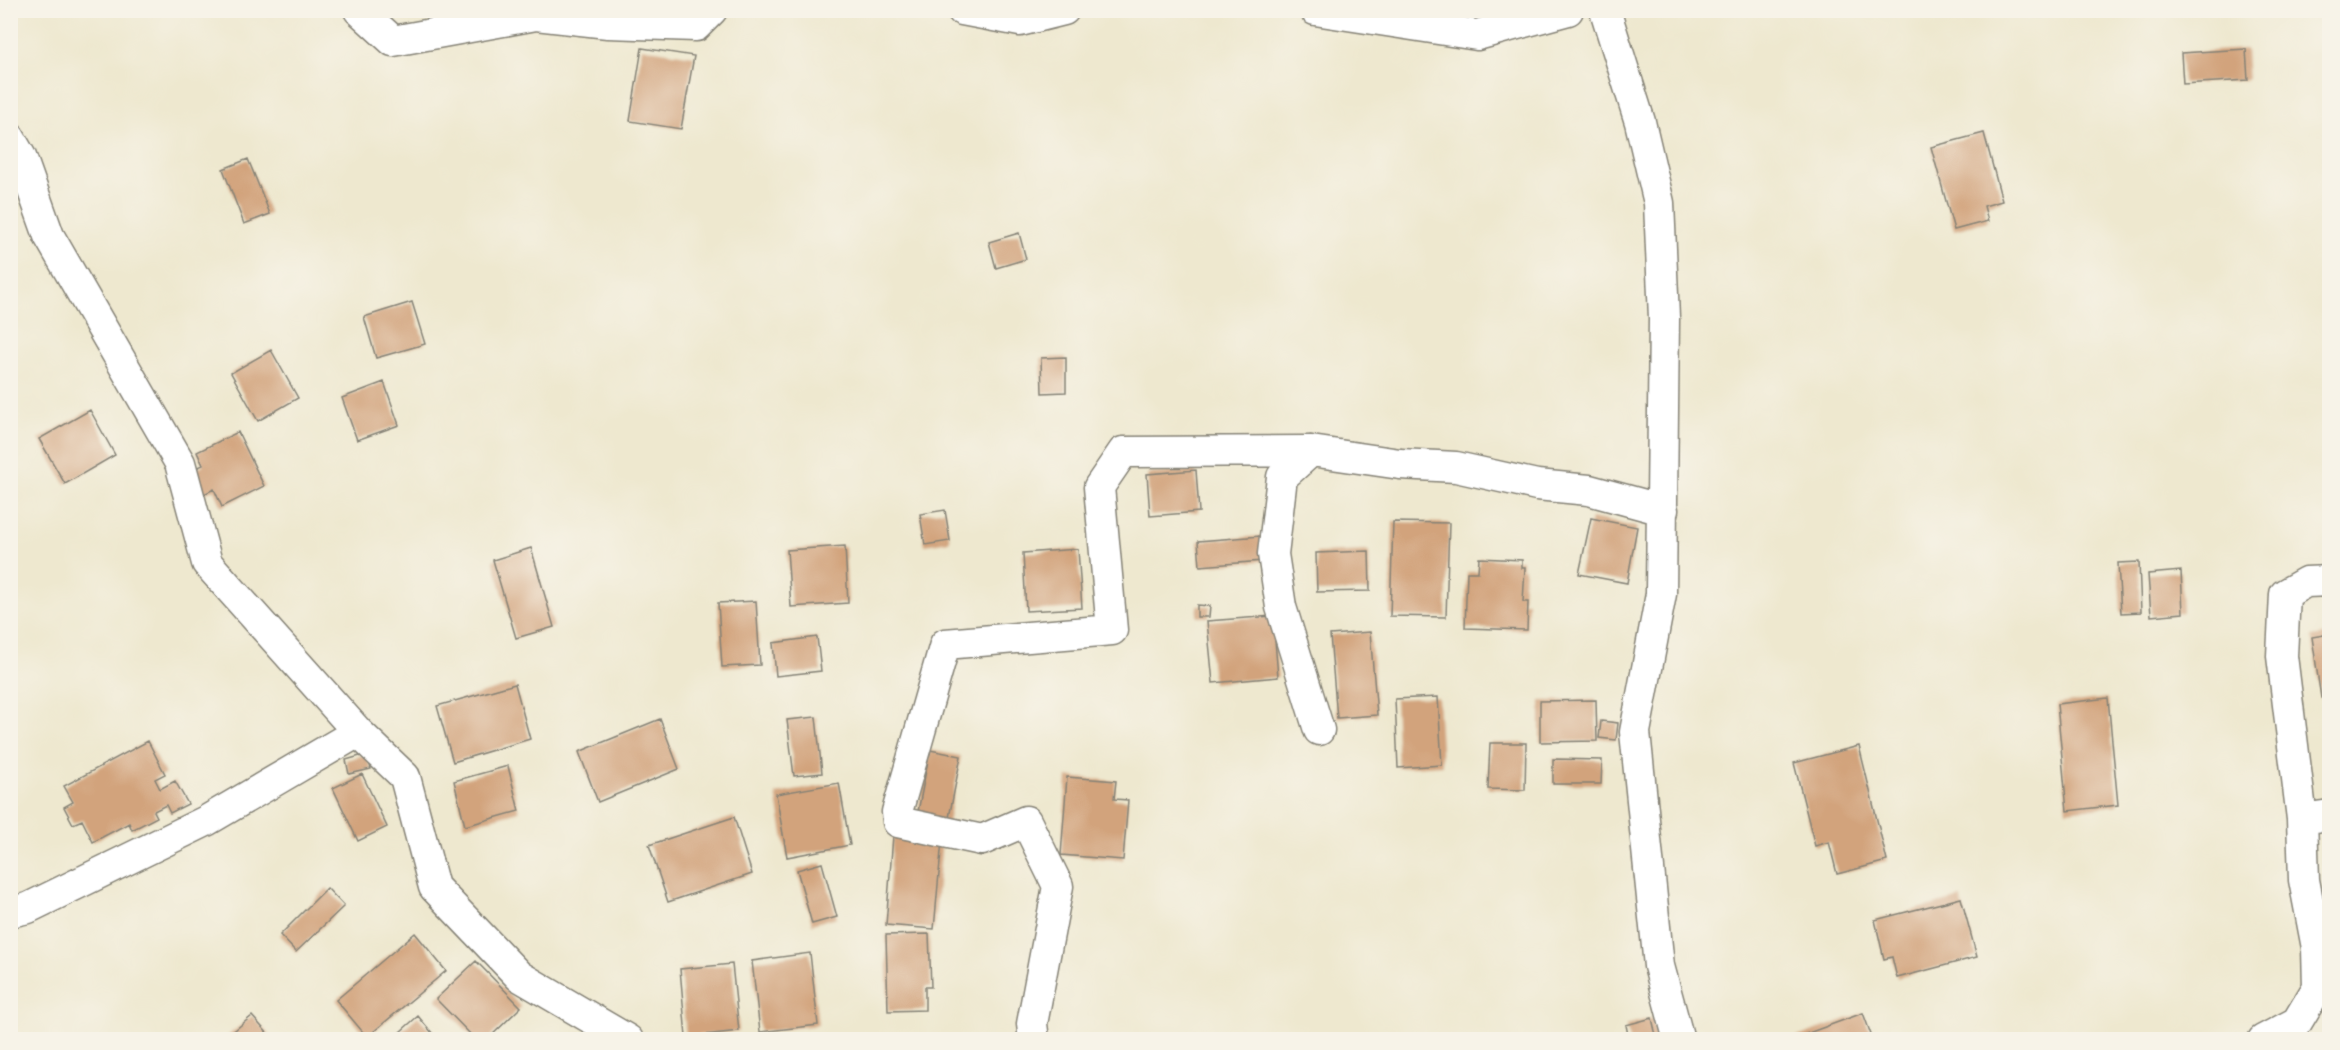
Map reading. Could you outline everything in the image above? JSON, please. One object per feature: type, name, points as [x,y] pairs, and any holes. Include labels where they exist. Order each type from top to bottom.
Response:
[{"type":"street","points":[[358,10],[393,41],[536,15],[603,17],[696,26],[712,10]]},
{"type":"street","points":[[962,10],[1020,21],[1064,10]]},
{"type":"street","points":[[1315,10],[1477,35],[1568,10]]},
{"type":"street","points":[[1605,10],[1640,122],[1659,203],[1664,318],[1661,594],[1635,732],[1659,966],[1679,1040]]},
{"type":"street","points":[[10,138],[21,157],[49,236],[180,463],[207,562],[358,732],[405,777],[434,887],[519,976],[628,1040]]},
{"type":"street","points":[[1034,1040],[1032,1024],[1058,886],[1026,820],[982,840],[898,822],[897,812],[945,644],[1112,630],[1099,487],[1123,452],[1311,451],[1400,464],[1456,467],[1537,485],[1589,490],[1663,510]]},
{"type":"street","points":[[1311,451],[1282,477],[1272,554],[1281,607],[1319,730]]},
{"type":"street","points":[[2264,1040],[2297,1022],[2318,987],[2317,948],[2304,880],[2316,817],[2282,656],[2285,594],[2306,582],[2330,581]]},
{"type":"street","points":[[10,912],[28,908],[206,821],[358,732]]},
{"type":"building","points":[[642,48],[694,56],[681,129],[630,121]]},
{"type":"building","points":[[2246,49],[2248,80],[2183,84],[2181,53]]},
{"type":"building","points":[[1984,133],[2002,201],[1984,206],[1988,221],[1954,230],[1931,147]]},
{"type":"building","points":[[248,159],[270,214],[244,224],[223,169]]},
{"type":"building","points":[[1019,233],[1026,259],[996,268],[989,242]]},
{"type":"building","points":[[412,302],[425,344],[376,358],[364,317]]},
{"type":"building","points":[[271,350],[298,398],[258,421],[231,373]]},
{"type":"building","points":[[1066,357],[1066,392],[1042,393],[1041,358]]},
{"type":"building","points":[[384,382],[399,425],[357,440],[342,398]]},
{"type":"building","points":[[90,410],[115,455],[65,484],[39,439]]},
{"type":"building","points":[[238,432],[264,486],[222,507],[214,489],[204,494],[192,470],[203,465],[197,452]]},
{"type":"building","points":[[1196,470],[1199,512],[1150,516],[1147,474]]},
{"type":"building","points":[[945,510],[950,541],[925,545],[920,514]]},
{"type":"building","points":[[1591,518],[1637,527],[1627,583],[1579,574]]},
{"type":"building","points":[[1393,522],[1449,523],[1446,617],[1390,616]]},
{"type":"building","points":[[1261,536],[1263,561],[1200,566],[1198,541]]},
{"type":"building","points":[[845,546],[848,603],[791,607],[787,550]]},
{"type":"building","points":[[531,548],[554,627],[516,638],[493,560]]},
{"type":"building","points":[[1078,549],[1082,608],[1026,611],[1023,553]]},
{"type":"building","points":[[1369,551],[1370,591],[1317,592],[1316,553]]},
{"type":"building","points":[[1479,558],[1522,560],[1522,568],[1525,568],[1523,602],[1528,602],[1527,630],[1465,628],[1467,572],[1478,572]]},
{"type":"building","points":[[2139,562],[2141,612],[2121,613],[2118,563]]},
{"type":"building","points":[[2181,571],[2183,613],[2151,616],[2148,574]]},
{"type":"building","points":[[756,601],[760,665],[722,667],[718,603]]},
{"type":"building","points":[[1197,605],[1210,606],[1209,617],[1197,617]]},
{"type":"building","points":[[1273,616],[1278,677],[1213,683],[1207,621]]},
{"type":"building","points":[[1370,632],[1377,715],[1337,718],[1330,635]]},
{"type":"building","points":[[2330,634],[2330,697],[2321,698],[2312,637]]},
{"type":"building","points":[[817,637],[821,671],[776,676],[773,643]]},
{"type":"building","points":[[515,684],[530,739],[453,762],[437,706]]},
{"type":"building","points":[[1438,697],[1442,765],[1398,768],[1395,699]]},
{"type":"building","points":[[2108,698],[2118,805],[2067,811],[2057,704]]},
{"type":"building","points":[[1596,700],[1597,741],[1540,742],[1540,701]]},
{"type":"building","points":[[816,717],[822,773],[794,776],[787,720]]},
{"type":"building","points":[[660,719],[679,769],[598,802],[579,752]]},
{"type":"building","points":[[1601,721],[1618,723],[1616,740],[1599,738]]},
{"type":"building","points":[[148,741],[165,774],[155,779],[160,789],[175,781],[188,804],[170,813],[166,805],[154,811],[157,817],[132,830],[129,823],[93,842],[82,820],[73,824],[64,807],[73,802],[64,786]]},
{"type":"building","points":[[1490,743],[1526,743],[1525,790],[1488,789]]},
{"type":"building","points":[[1859,746],[1887,861],[1837,874],[1829,842],[1815,846],[1794,763]]},
{"type":"building","points":[[930,750],[961,756],[948,823],[917,817]]},
{"type":"building","points":[[367,754],[371,769],[349,774],[346,760]]},
{"type":"building","points":[[1553,759],[1602,760],[1601,784],[1553,784]]},
{"type":"building","points":[[508,766],[519,811],[465,826],[454,781]]},
{"type":"building","points":[[362,774],[387,827],[358,841],[333,788]]},
{"type":"building","points":[[1067,777],[1116,781],[1114,799],[1128,800],[1123,860],[1061,855]]},
{"type":"building","points":[[839,783],[850,845],[787,857],[776,794]]},
{"type":"building","points":[[734,817],[752,874],[668,902],[649,845]]},
{"type":"building","points":[[893,836],[942,840],[934,929],[886,925]]},
{"type":"building","points":[[822,863],[837,917],[812,924],[797,870]]},
{"type":"building","points":[[327,888],[344,906],[296,952],[280,935]]},
{"type":"building","points":[[1961,898],[1977,957],[1897,978],[1892,957],[1884,959],[1875,920]]},
{"type":"building","points":[[415,933],[446,971],[367,1037],[336,1000]]},
{"type":"building","points":[[929,934],[931,987],[925,987],[925,1010],[888,1011],[886,935]]},
{"type":"building","points":[[810,953],[818,1025],[760,1032],[752,961]]},
{"type":"building","points":[[476,961],[521,1007],[487,1040],[476,1040],[436,999]]},
{"type":"building","points":[[732,964],[739,1031],[686,1037],[680,969]]},
{"type":"building","points":[[1863,1013],[1873,1040],[1792,1040],[1792,1039]]},
{"type":"building","points":[[252,1016],[269,1035],[263,1040],[223,1040]]},
{"type":"building","points":[[418,1016],[438,1040],[391,1040]]},
{"type":"building","points":[[1652,1018],[1657,1040],[1629,1040],[1626,1025]]}]
